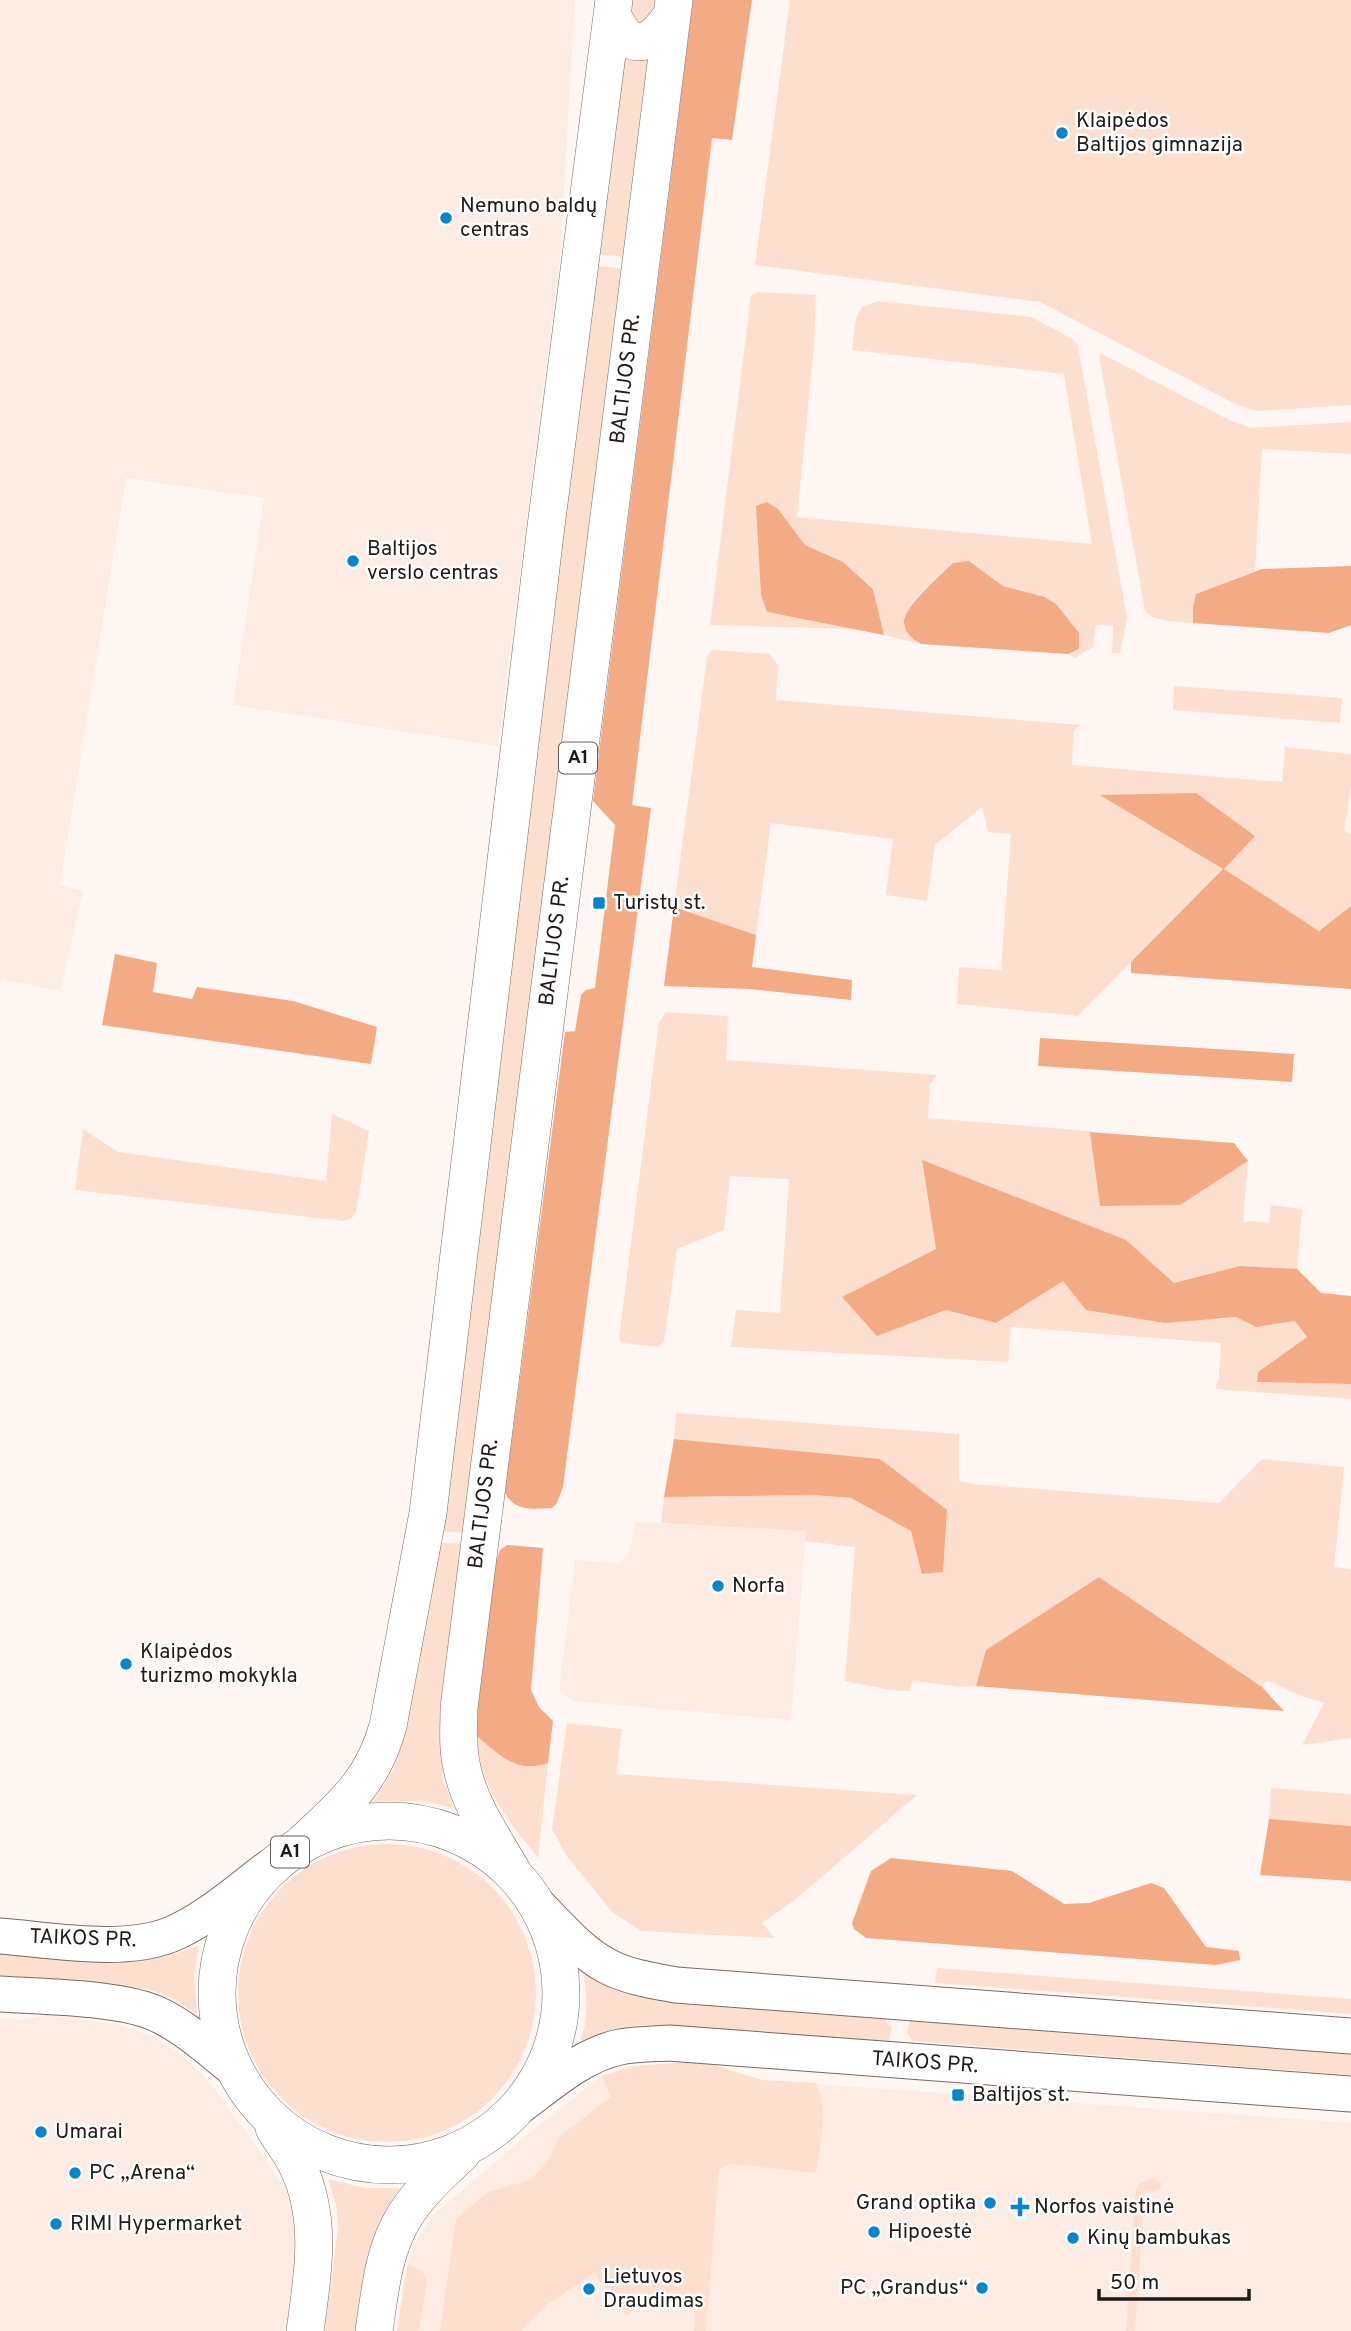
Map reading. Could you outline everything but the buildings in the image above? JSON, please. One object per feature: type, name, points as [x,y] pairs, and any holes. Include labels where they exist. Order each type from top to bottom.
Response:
[{"type":"highway","points":[[613,7],[620,33],[635,41],[656,36],[673,8]]},
{"type":"highway","name":"A1","points":[[303,1843],[345,1825],[389,1821],[424,1824],[453,1833],[483,1848],[512,1871],[536,1903],[556,1948],[561,1997],[556,2033],[544,2068],[516,2109],[475,2142],[445,2155],[412,2163],[368,2163],[346,2160],[315,2148],[286,2132],[246,2090],[233,2068],[219,2027],[216,1983],[224,1941],[242,1901],[270,1867],[303,1843],[365,1781],[380,1754],[388,1726],[428,1513],[544,548],[613,7]]},
{"type":"highway","name":"BALTIJOS PR.","points":[[512,1871],[472,1800],[461,1766],[459,1707],[673,8]]},
{"type":"highway","points":[[262,2109],[297,2164],[309,2196],[315,2239],[305,2331]]},
{"type":"highway","points":[[374,2331],[389,2250],[404,2217],[429,2184],[475,2142]]},
{"type":"main road","name":"TAIKOS PR.","points":[[0,1936],[97,1944],[153,1940],[195,1922],[270,1867]]},
{"type":"main road","points":[[536,1903],[582,1950],[608,1967],[645,1979],[676,1985],[1351,2036]]},
{"type":"main road","name":"A1","points":[[0,1994],[120,2003],[158,2014],[201,2042],[233,2068]]},
{"type":"main road","name":"TAIKOS PR.","points":[[516,2109],[572,2069],[598,2055],[618,2047],[669,2043],[1351,2094]]},
{"type":"shaded area","points":[[0,0],[575,0],[560,257],[498,746],[233,705],[264,498],[126,478],[60,885],[83,891],[60,991],[2,979],[0,983]]},
{"type":"shaded area","points":[[625,0],[660,0],[659,11],[641,23],[635,22]]},
{"type":"shaded area","points":[[693,0],[752,0],[732,140],[712,138],[632,805],[651,808],[563,1487],[557,1503],[552,1508],[531,1509],[514,1504],[505,1493],[565,1032],[575,1031],[581,995],[586,990],[595,988],[615,825],[593,801]]},
{"type":"shaded area","name":"Klaipėdos Baltijos gimnazija","points":[[790,0],[1351,0],[1351,405],[1257,411],[1239,406],[1040,302],[755,265]]},
{"type":"shaded area","points":[[652,51],[627,257],[593,254],[617,55]]},
{"type":"shaded area","points":[[591,265],[625,269],[465,1533],[431,1531]]},
{"type":"shaded area","points":[[758,292],[816,295],[814,346],[797,517],[1092,544],[1064,374],[852,350],[856,319],[861,308],[878,301],[1032,317],[1074,340],[1078,346],[1127,618],[1120,653],[1112,654],[1113,626],[1096,625],[1093,647],[1075,658],[1068,654],[1079,649],[1056,604],[1045,597],[1003,586],[969,561],[953,563],[913,602],[907,613],[906,624],[910,634],[921,644],[884,635],[873,588],[843,562],[805,545],[778,509],[767,612],[853,629],[710,625],[751,296]]},
{"type":"shaded area","points":[[1102,354],[1229,420],[1251,428],[1351,422],[1351,454],[1262,449],[1255,571],[1196,594],[1193,623],[1161,620],[1145,611],[1099,356]]},
{"type":"shaded area","points":[[767,502],[778,509],[805,545],[843,562],[873,589],[884,635],[767,612],[761,595],[756,506]]},
{"type":"shaded area","points":[[969,561],[1003,586],[1045,597],[1056,604],[1079,633],[1079,649],[1068,654],[921,644],[912,638],[904,623],[910,609],[953,563]]},
{"type":"shaded area","points":[[1351,566],[1351,625],[1329,633],[1193,623],[1196,594],[1262,569]]},
{"type":"shaded area","points":[[715,650],[770,654],[778,665],[776,700],[1081,725],[1074,730],[1072,765],[1282,782],[1285,747],[1351,754],[1351,787],[1344,831],[1351,833],[1351,906],[1319,931],[1223,869],[1078,1016],[957,1004],[959,967],[1001,970],[1011,834],[988,832],[982,807],[935,845],[927,901],[886,895],[893,839],[771,823],[756,935],[674,907],[707,657]]},
{"type":"shaded area","points":[[1174,686],[1342,698],[1340,723],[1173,710]]},
{"type":"shaded area","points":[[1196,793],[1255,836],[1224,869],[1319,931],[1351,906],[1351,989],[1131,973],[1131,962],[1223,869],[1100,795]]},
{"type":"shaded area","points":[[674,907],[756,935],[752,967],[852,980],[851,1000],[750,989],[664,986]]},
{"type":"shaded area","points":[[115,954],[157,963],[153,992],[192,999],[197,987],[293,1001],[377,1027],[371,1064],[102,1025]]},
{"type":"shaded area","points":[[666,1012],[728,1016],[726,1060],[937,1075],[930,1084],[928,1118],[1090,1131],[1100,1206],[1180,1205],[1248,1161],[1243,1223],[1269,1223],[1271,1205],[1302,1209],[1297,1269],[1240,1266],[1174,1283],[1126,1240],[922,1161],[936,1249],[877,1336],[946,1310],[996,1323],[1063,1281],[1215,1320],[1236,1317],[1256,1327],[1295,1321],[1308,1337],[1258,1372],[1257,1382],[1351,1384],[1351,1399],[1215,1389],[1219,1378],[1221,1343],[1011,1327],[1008,1362],[731,1347],[736,1310],[780,1313],[789,1179],[730,1176],[724,1230],[677,1249],[664,1342],[658,1347],[622,1343],[619,1338],[659,1022]]},
{"type":"shaded area","points":[[1040,1038],[1294,1054],[1292,1082],[1038,1066]]},
{"type":"shaded area","points":[[332,1114],[369,1131],[356,1212],[352,1218],[344,1221],[75,1190],[83,1129],[118,1152],[326,1181]]},
{"type":"shaded area","points":[[1090,1132],[1234,1143],[1248,1161],[1180,1205],[1100,1206]]},
{"type":"shaded area","points":[[922,1160],[1126,1240],[1174,1283],[1240,1266],[1297,1269],[1321,1293],[1351,1296],[1351,1384],[1257,1382],[1258,1372],[1307,1337],[1295,1321],[1256,1327],[1236,1317],[1165,1323],[1086,1310],[1063,1281],[996,1323],[946,1310],[877,1336],[842,1297],[936,1249]]},
{"type":"shaded area","points":[[676,1413],[959,1434],[959,1481],[974,1484],[1219,1503],[1262,1459],[1344,1467],[1334,1567],[1351,1569],[1351,1738],[1302,1745],[1324,1703],[1296,1694],[1267,1680],[1262,1687],[1099,1577],[986,1650],[976,1686],[961,1687],[913,1681],[909,1691],[845,1681],[855,1547],[805,1541],[805,1531],[661,1523],[664,1497],[815,1495],[851,1498],[911,1531],[943,1572],[881,1459],[674,1439]]},
{"type":"shaded area","points":[[674,1439],[880,1459],[947,1510],[943,1572],[922,1574],[911,1531],[851,1498],[815,1495],[664,1497]]},
{"type":"shaded area","points":[[636,1522],[806,1531],[791,1720],[583,1702],[571,1700],[559,1690],[575,1560],[619,1564],[628,1556]]},
{"type":"shaded area","points":[[429,1542],[465,1544],[441,1723],[443,1779],[454,1808],[422,1801],[374,1801],[393,1770],[404,1735]]},
{"type":"shaded area","points":[[507,1545],[543,1548],[531,1690],[539,1707],[553,1721],[548,1763],[537,1766],[509,1761],[477,1736],[477,1698],[496,1562],[500,1550]]},
{"type":"shaded area","points":[[1099,1577],[1262,1687],[1284,1711],[976,1686],[986,1650]]},
{"type":"shaded area","points":[[567,1723],[622,1729],[616,1774],[917,1795],[795,1900],[762,1923],[775,1938],[641,1931],[612,1912],[566,1855],[552,1829]]},
{"type":"shaded area","points":[[477,1736],[509,1761],[527,1766],[548,1763],[538,1858],[506,1816],[489,1787],[479,1754]]},
{"type":"shaded area","points":[[1271,1788],[1351,1794],[1351,1826],[1269,1819]]},
{"type":"shaded area","points":[[1269,1819],[1351,1826],[1351,1881],[1260,1875]]},
{"type":"shaded area","points":[[387,1844],[416,1847],[444,1855],[470,1869],[492,1888],[511,1910],[525,1936],[533,1964],[536,1993],[533,2022],[525,2050],[511,2076],[492,2098],[470,2117],[444,2131],[416,2139],[387,2142],[358,2139],[330,2131],[304,2117],[282,2098],[263,2076],[249,2050],[241,2022],[238,1993],[241,1964],[249,1936],[263,1910],[282,1888],[304,1869],[330,1855],[358,1847]]},
{"type":"shaded area","points":[[891,1858],[1012,1871],[1064,1904],[1089,1903],[1151,1883],[1164,1888],[1206,1947],[1239,1951],[1240,1960],[1216,1965],[866,1938],[854,1929],[852,1923],[871,1871]]},
{"type":"shaded area","points":[[199,1946],[194,1975],[197,2014],[172,1998],[152,1990],[0,1975],[0,1951],[133,1960],[164,1957]]},
{"type":"shaded area","points":[[937,1968],[1351,1999],[1351,2014],[935,1983]]},
{"type":"shaded area","points":[[583,1972],[613,1990],[637,1997],[887,2014],[886,2022],[892,2027],[889,2042],[641,2025],[614,2029],[580,2041],[585,2025],[586,2007]]},
{"type":"shaded area","points":[[44,2015],[117,2024],[159,2039],[190,2061],[215,2089],[285,2187],[298,2224],[299,2263],[288,2331],[0,2331],[0,2018],[25,2020]]},
{"type":"shaded area","points":[[910,2017],[1351,2052],[1351,2075],[913,2041],[907,2034]]},
{"type":"shaded area","points":[[701,2061],[762,2080],[815,2083],[820,2093],[823,2115],[816,2173],[731,2164],[719,2170],[706,2331],[694,2331],[695,2314],[692,2309],[639,2304],[627,2316],[594,2273],[547,2305],[521,2331],[440,2331],[456,2219],[488,2192],[530,2180],[548,2161],[560,2136],[611,2097],[602,2076],[633,2066]]},
{"type":"shaded area","points":[[633,2066],[724,2068],[762,2080],[1351,2123],[1351,2331],[397,2331],[405,2274],[413,2246],[433,2215],[540,2124],[602,2076]]},
{"type":"shaded area","points":[[1153,2178],[1162,2183],[1154,2192],[1145,2191],[1135,2331],[1126,2331],[1136,2188],[1140,2183]]},
{"type":"shaded area","points":[[328,2179],[365,2188],[400,2188],[376,2238],[360,2331],[325,2331],[338,2227],[336,2205]]},
{"type":"shaded area","points":[[408,2264],[423,2272],[427,2282],[419,2331],[397,2331]]},
{"type":"place","name":"Klaipėdos Baltijos gimnazija","points":[[1062,133]]},
{"type":"place","name":"Nemuno baldų centras","points":[[446,218]]},
{"type":"place","name":"Baltijos verslo centras","points":[[353,561]]},
{"type":"place","name":"Turistų st.","points":[[599,903]]},
{"type":"place","name":"Norfa","points":[[718,1586]]},
{"type":"place","name":"Klaipėdos turizmo mokykla","points":[[126,1664]]},
{"type":"place","name":"Baltijos st.","points":[[958,2095]]},
{"type":"place","name":"Umarai","points":[[41,2132]]},
{"type":"place","name":"PC „Arena“","points":[[75,2173]]},
{"type":"place","name":"Grand optika","points":[[990,2203]]},
{"type":"place","name":"Norfos vaistinė","points":[[1020,2207]]},
{"type":"place","name":"RIMI Hypermarket","points":[[56,2224]]},
{"type":"place","name":"Hipoestė","points":[[874,2232]]},
{"type":"place","name":"Kinų bambukas","points":[[1073,2238]]},
{"type":"place","name":"PC „Grandus“","points":[[982,2288]]},
{"type":"place","name":"Lietuvos Draudimas","points":[[589,2289]]}]
